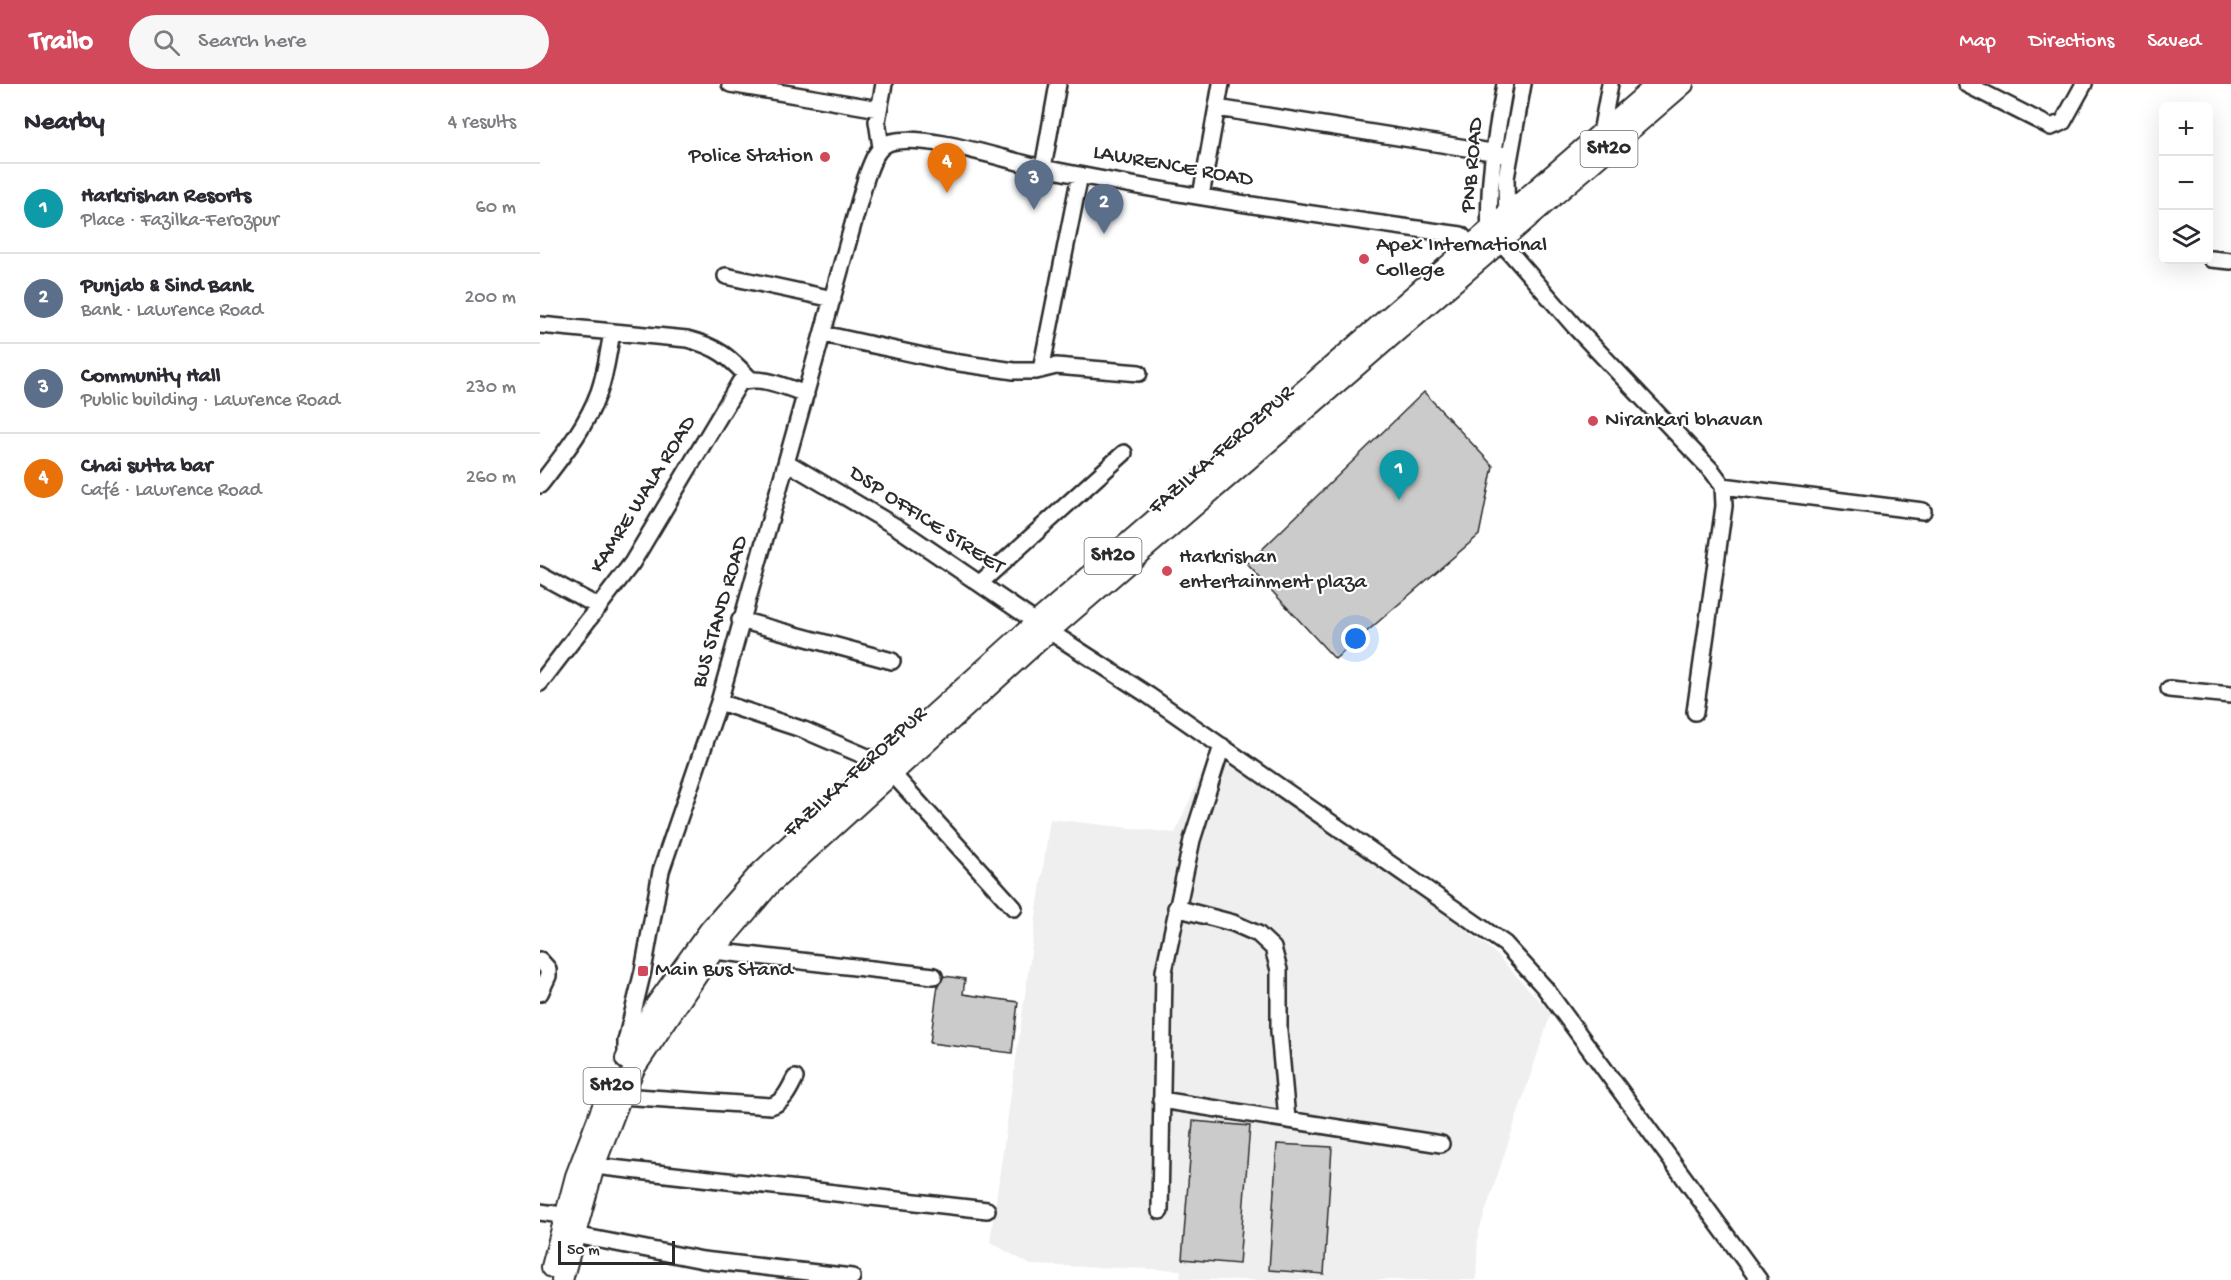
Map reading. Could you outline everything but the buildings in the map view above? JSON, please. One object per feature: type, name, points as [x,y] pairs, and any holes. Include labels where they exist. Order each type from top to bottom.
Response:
[{"type":"main road","name":"FAZILKA-FEROZPUR","points":[[1491,244],[1506,216],[1658,84]]},
{"type":"main road","name":"FAZILKA-FEROZPUR","points":[[715,940],[759,874],[885,767],[1043,626],[1491,244],[1683,84]]},
{"type":"main road","name":"SH20","points":[[562,1280],[594,1126],[626,1059],[656,1005],[715,940]]},
{"type":"main road","name":"SH20","points":[[549,1280],[621,1096],[652,1041],[715,940]]},
{"type":"street","points":[[730,84],[879,109]]},
{"type":"street","points":[[881,147],[877,121],[884,84]]},
{"type":"street","points":[[1042,168],[1058,84]]},
{"type":"street","points":[[1201,196],[1221,84]]},
{"type":"street","name":"PNB ROAD","points":[[1491,244],[1492,153],[1505,84]]},
{"type":"street","name":"PNB ROAD","points":[[1506,216],[1506,178],[1524,84]]},
{"type":"street","points":[[1601,134],[1610,84]]},
{"type":"street","points":[[1966,84],[2051,127],[2062,122],[2084,84]]},
{"type":"street","points":[[1217,108],[1510,155]]},
{"type":"street","name":"LAWRENCE ROAD","points":[[881,147],[890,142],[928,143],[1080,175],[1201,196],[1461,235],[1491,244]]},
{"type":"street","name":"BUS STAND ROAD","points":[[626,1059],[626,1041],[643,971],[661,871],[719,702],[740,620],[788,463],[866,178],[881,147]]},
{"type":"street","points":[[1041,370],[1080,175]]},
{"type":"street","points":[[1491,244],[1576,328],[1723,486],[1923,511]]},
{"type":"street","points":[[2213,259],[2231,261]]},
{"type":"street","points":[[726,276],[833,299]]},
{"type":"street","points":[[540,325],[687,339],[709,345],[726,354],[750,379],[806,394]]},
{"type":"street","points":[[540,485],[579,435],[589,416],[600,389],[612,333]]},
{"type":"street","points":[[823,334],[946,361],[1014,371],[1041,370],[1056,366],[1139,372]]},
{"type":"street","name":"KAMRE WALA ROAD","points":[[540,683],[632,563],[658,523],[740,382],[750,379]]},
{"type":"street","points":[[980,583],[1124,453]]},
{"type":"street","name":"DSP OFFICE STREET","points":[[788,463],[898,528],[980,583],[1222,746],[1505,944],[1559,1006],[1759,1280]]},
{"type":"street","points":[[1695,712],[1724,506],[1723,486]]},
{"type":"street","points":[[540,575],[598,607]]},
{"type":"street","points":[[740,620],[892,661]]},
{"type":"street","points":[[2169,689],[2231,695]]},
{"type":"street","points":[[719,702],[804,730],[885,767],[1014,908]]},
{"type":"street","points":[[1160,1211],[1164,971],[1192,840],[1222,746]]},
{"type":"street","points":[[1176,908],[1233,923],[1258,934],[1273,948],[1279,970],[1279,1031],[1287,1119]]},
{"type":"street","points":[[715,940],[934,976]]},
{"type":"street","points":[[540,960],[548,969],[548,976],[540,993]]},
{"type":"street","points":[[621,1096],[771,1106],[778,1104],[785,1096],[795,1078]]},
{"type":"street","points":[[1161,1100],[1441,1144]]},
{"type":"street","points":[[594,1166],[987,1210]]},
{"type":"street","points":[[540,1212],[658,1253],[763,1273],[852,1277]]},
{"type":"shaded area","points":[[1216,741],[1492,950],[1551,1013],[1478,1234],[1476,1280],[1180,1280],[1181,1270],[1031,1265],[990,1242],[1050,819],[1175,833]]},
{"type":"place","name":"Police Station","points":[[825,157]]},
{"type":"place","name":"Chai sutta bar","points":[[947,193]]},
{"type":"place","name":"Community Hall","points":[[1034,210]]},
{"type":"place","name":"Punjab & Sind Bank","points":[[1104,234]]},
{"type":"place","name":"Apex International College","points":[[1364,259]]},
{"type":"place","name":"Nirankari bhavan","points":[[1593,421]]},
{"type":"place","name":"Harkrishan Resorts","points":[[1399,500]]},
{"type":"place","name":"Harkrishan entertainment plaza","points":[[1167,571]]},
{"type":"place","name":"Main Bus Stand","points":[[643,971]]}]
